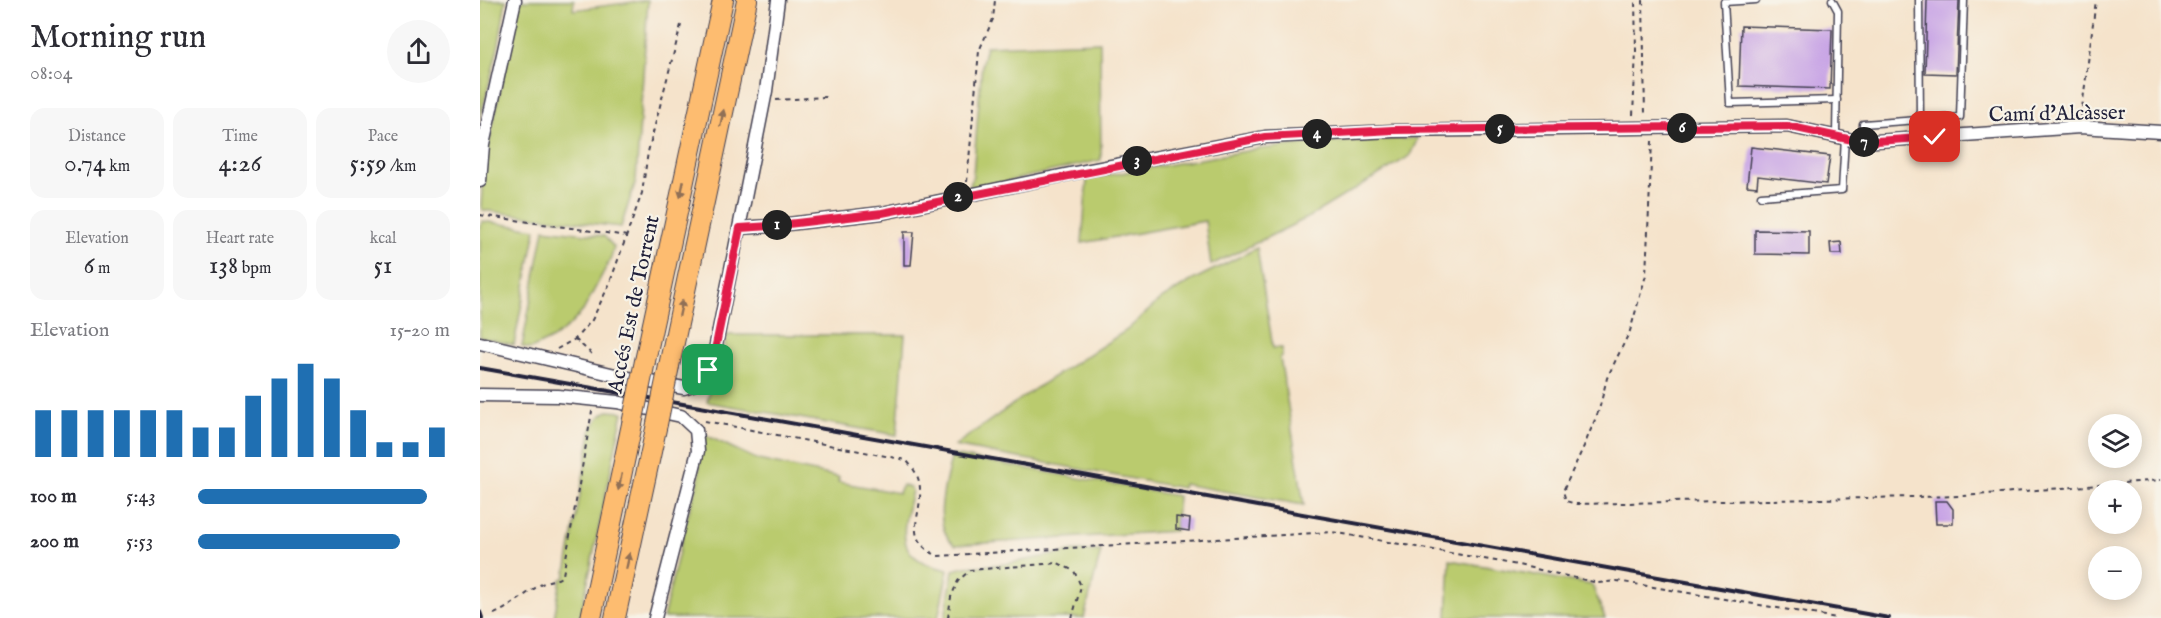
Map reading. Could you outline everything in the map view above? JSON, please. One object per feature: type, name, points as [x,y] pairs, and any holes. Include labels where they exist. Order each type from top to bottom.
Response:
[{"type":"main road","name":"Accés Est de Torrent","points":[[591,618],[723,0]]},
{"type":"main road","points":[[615,618],[747,0]]},
{"type":"street","points":[[480,181],[483,145],[515,0]]},
{"type":"street","points":[[712,50],[715,0]]},
{"type":"street","points":[[480,343],[628,378],[684,388],[698,383],[708,370],[715,350],[764,101],[778,0]]},
{"type":"street","name":"Camí d'Alcàsser","points":[[740,228],[882,213],[1265,137],[1393,130],[1787,126],[1862,142],[2080,127],[2161,132]]},
{"type":"street","points":[[480,395],[558,396],[617,402],[681,416],[696,430],[698,451],[655,618]]},
{"type":"lane","points":[[1756,0],[1724,2],[1730,103],[1837,100]]},
{"type":"lane","points":[[1761,196],[1842,190],[1841,136],[1837,100],[1838,11],[1832,0]]},
{"type":"lane","points":[[1919,0],[1920,120]]},
{"type":"lane","points":[[1862,142],[1863,124],[1960,117],[1964,0]]},
{"type":"path","points":[[964,196],[969,172],[979,51],[993,19],[996,0]]},
{"type":"path","points":[[1633,115],[1636,51],[1635,0]]},
{"type":"path","points":[[1643,0],[1649,129],[1646,275],[1630,331],[1607,378],[1599,410],[1563,491],[1566,501],[1576,504],[1963,496],[2161,480]]},
{"type":"path","points":[[2080,127],[2096,0]]},
{"type":"path","points":[[542,357],[575,339],[592,320],[609,285],[642,193],[648,152],[681,25]]},
{"type":"path","points":[[764,101],[826,97]]},
{"type":"path","points":[[480,215],[627,236]]},
{"type":"path","points":[[494,614],[505,610],[545,582],[559,580],[563,575],[587,447],[593,399]]},
{"type":"path","points":[[705,421],[906,460],[915,471],[921,492],[915,523],[918,539],[927,550],[938,556],[1332,532],[1518,565],[1598,583],[1617,581],[1837,618]]},
{"type":"path","points":[[948,618],[951,597],[958,580],[970,570],[1058,563],[1074,571],[1081,586],[1072,618]]},
{"type":"green space","points":[[480,0],[506,0],[499,44],[480,120]]},
{"type":"green space","points":[[518,0],[574,0],[573,10],[648,0],[636,180],[621,227],[502,213],[483,210],[481,207],[483,173]]},
{"type":"green space","points":[[1100,42],[1101,160],[969,190],[973,175],[982,63],[986,46]]},
{"type":"green space","points":[[1418,138],[1410,155],[1405,159],[1307,218],[1211,265],[1205,221],[1082,243],[1087,179],[1252,150],[1312,143]]},
{"type":"green space","points":[[482,221],[536,229],[514,345],[480,337],[480,226]]},
{"type":"green space","points":[[544,229],[604,236],[614,247],[611,258],[583,311],[553,338],[531,349],[522,347]]},
{"type":"green space","points":[[1257,248],[1273,348],[1282,348],[1280,357],[1304,505],[1183,484],[1182,488],[954,446],[1036,388],[1127,330],[1161,299],[1191,281]]},
{"type":"green space","points":[[727,335],[905,335],[897,435],[707,402],[712,383],[718,376]]},
{"type":"green space","points":[[608,411],[623,412],[580,618],[554,618],[561,579],[565,578],[566,573],[592,427],[599,417]]},
{"type":"green space","points":[[701,433],[758,460],[839,477],[838,482],[899,493],[902,485],[911,488],[904,532],[910,552],[930,565],[948,570],[938,618],[663,618],[687,518],[699,479]]},
{"type":"green space","points":[[952,455],[1178,496],[1175,531],[955,545],[947,537],[941,515]]},
{"type":"green space","points":[[1074,551],[1101,551],[1084,618],[945,618],[953,570],[1005,564]]},
{"type":"green space","points":[[1450,560],[1592,585],[1605,618],[1447,618]]},
{"type":"building","points":[[1927,0],[1959,0],[1956,74],[1925,73]]},
{"type":"building","points":[[1741,26],[1832,29],[1830,89],[1739,86]]},
{"type":"building","points":[[1751,147],[1830,156],[1826,184],[1758,176],[1757,187],[1747,186]]},
{"type":"building","points":[[1755,230],[1809,231],[1809,255],[1755,254]]},
{"type":"building","points":[[904,232],[914,232],[911,265],[904,265]]},
{"type":"building","points":[[1841,242],[1842,254],[1831,254],[1830,243]]},
{"type":"building","points":[[1935,501],[1947,501],[1953,509],[1953,524],[1936,524]]},
{"type":"building","points":[[1176,517],[1190,519],[1189,531],[1176,529]]},
{"type":"railway","points":[[480,368],[1889,618]]},
{"type":"railway","points":[[480,612],[482,618]]},
{"type":"route","points":[[708,370],[715,350],[740,228],[882,213],[1265,137],[1393,130],[1787,126],[1862,142],[1935,137]]}]
